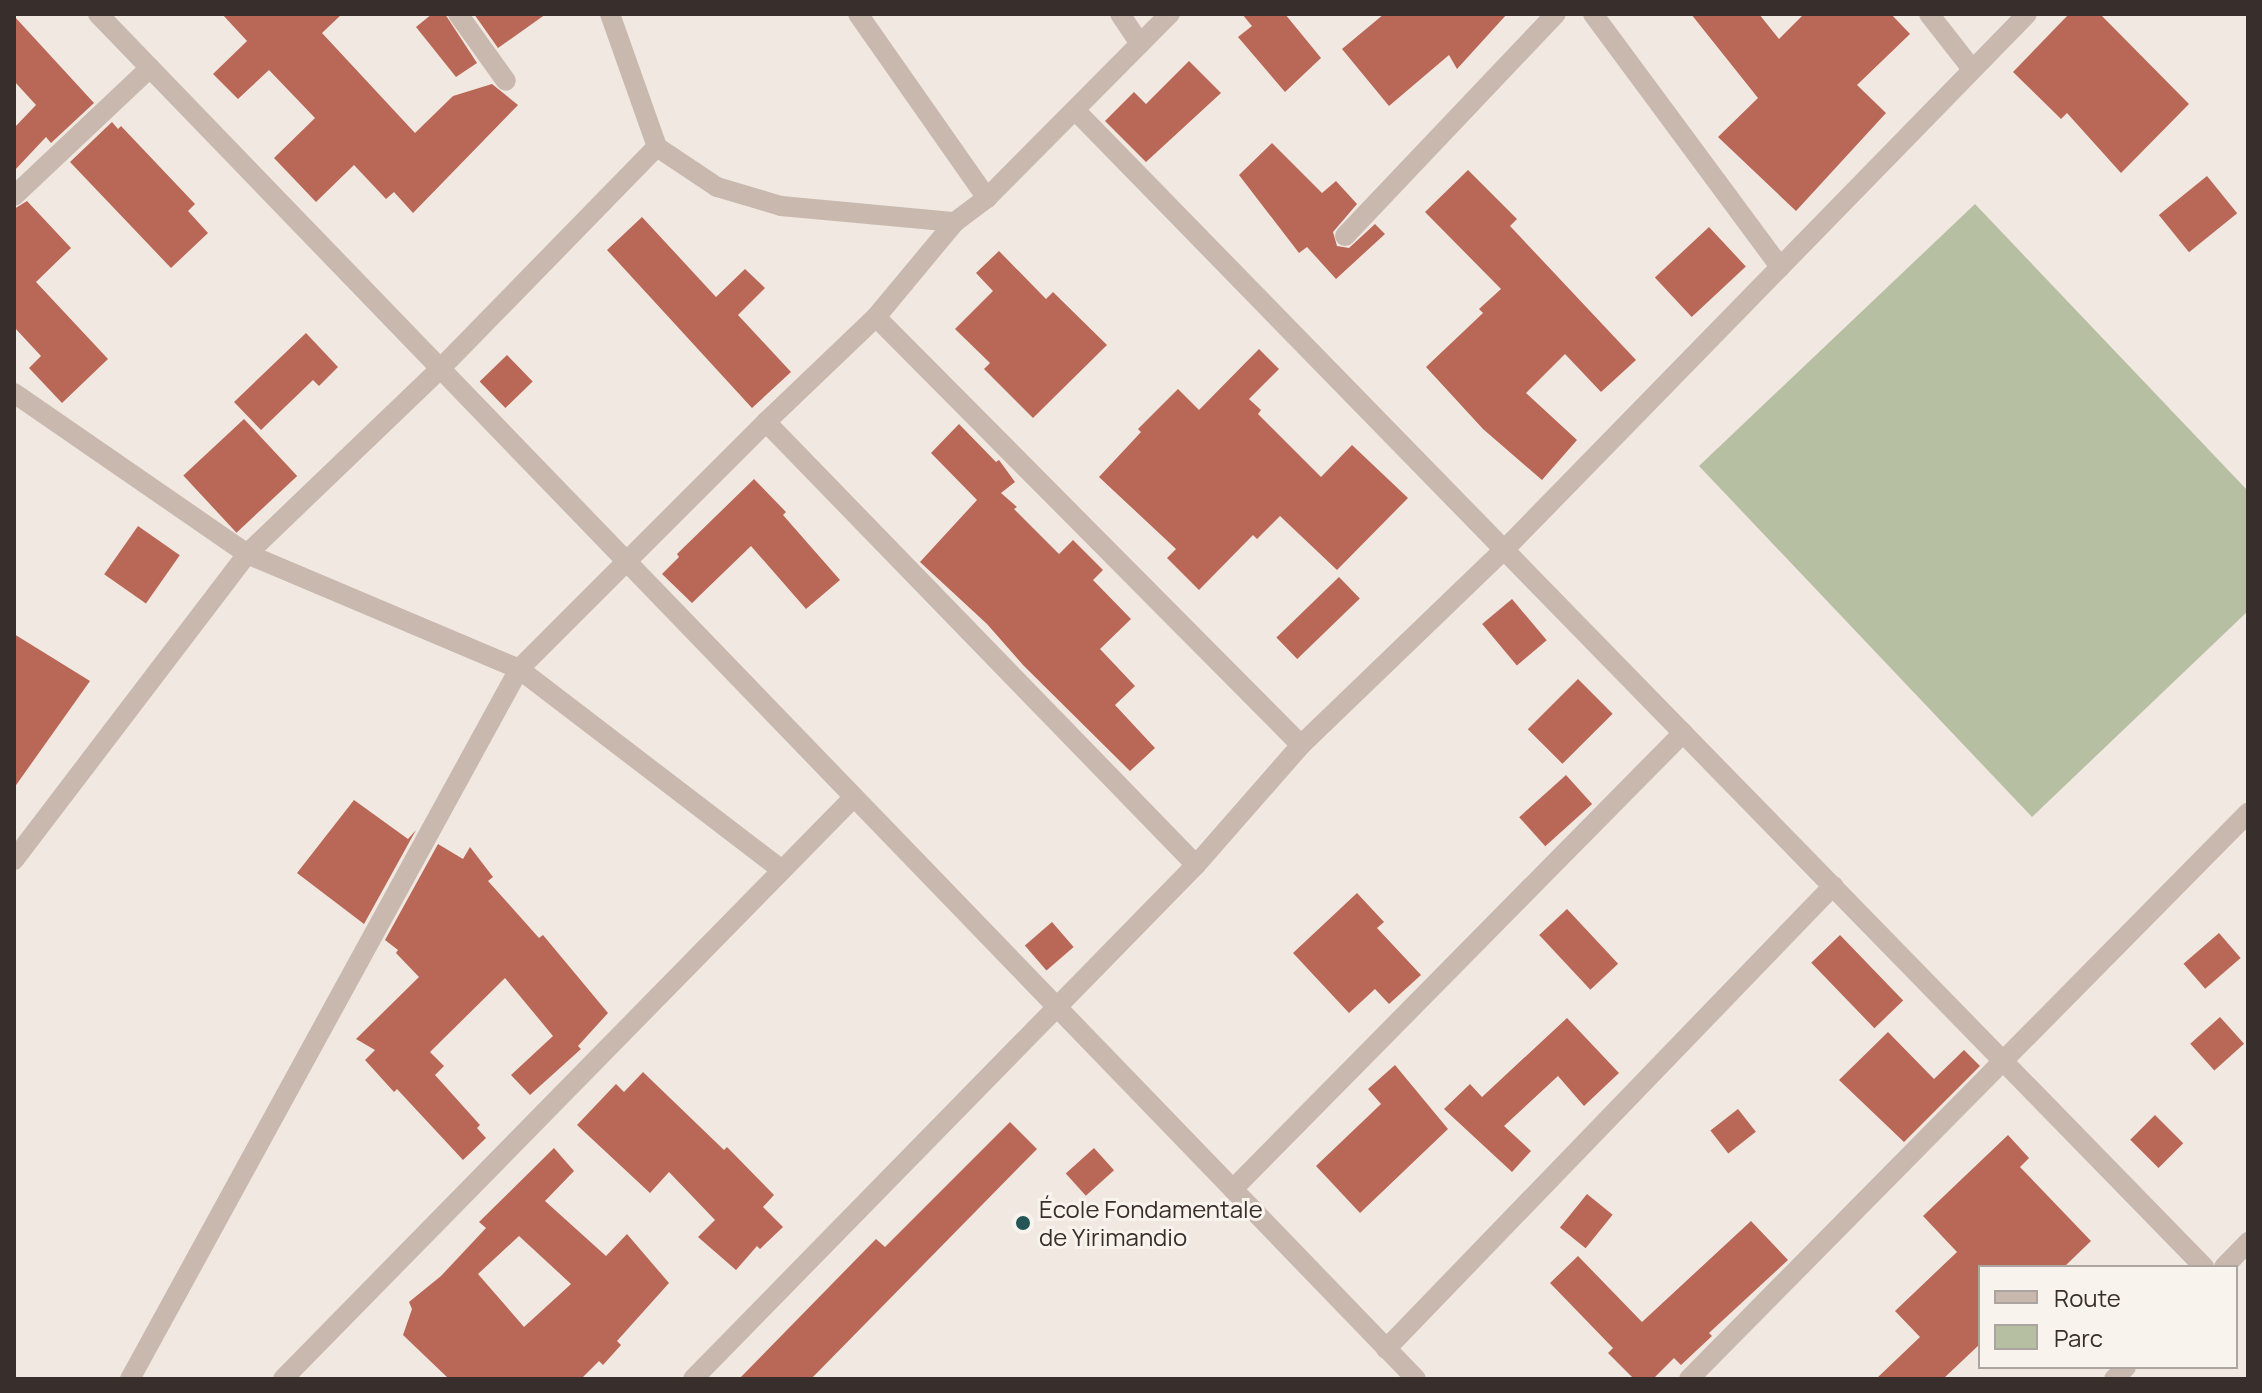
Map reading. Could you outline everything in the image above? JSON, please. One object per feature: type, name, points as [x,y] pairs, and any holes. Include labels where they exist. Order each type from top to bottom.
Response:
[{"type":"street","points":[[98,14],[1416,1379]]},
{"type":"street","points":[[458,14],[506,81]]},
{"type":"street","points":[[610,14],[657,147],[717,187],[781,206],[955,222]]},
{"type":"street","points":[[858,14],[987,198]]},
{"type":"street","points":[[1120,14],[1140,44]]},
{"type":"street","points":[[130,1379],[519,669],[766,422],[876,317],[955,222],[987,198],[1170,14]]},
{"type":"street","points":[[1345,236],[1556,14]]},
{"type":"street","points":[[1593,14],[1780,267]]},
{"type":"street","points":[[1929,14],[1972,69]]},
{"type":"street","points":[[693,1379],[1196,865],[1301,745],[1505,549],[2027,14]]},
{"type":"street","points":[[14,196],[150,68]]},
{"type":"street","points":[[1075,110],[2202,1265]]},
{"type":"street","points":[[14,860],[247,554],[440,369],[657,147]]},
{"type":"street","points":[[876,317],[1301,745]]},
{"type":"street","points":[[14,393],[247,554],[519,669],[782,870]]},
{"type":"street","points":[[766,422],[1196,865]]},
{"type":"street","points":[[1233,1189],[1683,733]]},
{"type":"street","points":[[283,1379],[854,797]]},
{"type":"street","points":[[1689,1379],[2248,813]]},
{"type":"street","points":[[1386,1349],[1833,886]]},
{"type":"street","points":[[2227,1265],[2245,1253]]},
{"type":"green space","points":[[1975,204],[2248,491],[2248,611],[2032,817],[1699,466]]},
{"type":"building","points":[[222,14],[342,14],[322,33],[415,133],[453,96],[492,84],[518,105],[413,213],[394,192],[386,199],[354,165],[316,202],[274,158],[315,118],[269,70],[238,99],[213,74],[247,41]]},
{"type":"building","points":[[432,14],[445,14],[477,63],[456,77],[416,27]]},
{"type":"building","points":[[474,14],[546,14],[498,48]]},
{"type":"building","points":[[1242,14],[1285,14],[1321,58],[1285,92],[1238,37],[1252,26]]},
{"type":"building","points":[[1384,14],[1507,14],[1457,69],[1449,55],[1389,106],[1342,49]]},
{"type":"building","points":[[1691,14],[1759,14],[1779,39],[1804,14],[1891,14],[1910,34],[1857,85],[1886,113],[1796,211],[1718,137],[1758,98]]},
{"type":"building","points":[[2069,14],[2100,14],[2189,104],[2121,173],[2067,113],[2061,119],[2013,72]]},
{"type":"building","points":[[14,16],[94,103],[51,143],[46,137],[14,171],[14,128],[36,105],[14,81]]},
{"type":"building","points":[[1189,61],[1221,93],[1146,162],[1105,121],[1134,92],[1146,104]]},
{"type":"building","points":[[112,122],[118,129],[121,126],[195,204],[188,211],[208,233],[171,268],[70,162]]},
{"type":"building","points":[[1272,143],[1322,193],[1336,181],[1357,204],[1333,232],[1337,246],[1349,248],[1375,224],[1385,234],[1336,279],[1307,247],[1299,253],[1239,175]]},
{"type":"building","points":[[1468,170],[1517,219],[1510,226],[1636,360],[1601,392],[1565,354],[1526,393],[1577,440],[1542,480],[1483,429],[1426,367],[1483,313],[1479,309],[1501,289],[1425,212]]},
{"type":"building","points":[[2207,176],[2237,213],[2189,252],[2159,215]]},
{"type":"building","points":[[27,201],[71,248],[36,282],[108,359],[62,403],[29,368],[41,356],[14,327],[14,209]]},
{"type":"building","points":[[642,217],[716,297],[745,269],[765,288],[738,315],[791,372],[752,408],[607,250]]},
{"type":"building","points":[[1709,227],[1746,266],[1692,317],[1655,277]]},
{"type":"building","points":[[999,251],[1046,299],[1053,292],[1107,345],[1033,418],[984,369],[990,363],[955,329],[993,291],[976,273]]},
{"type":"building","points":[[306,333],[338,367],[319,386],[313,380],[261,430],[234,402]]},
{"type":"building","points":[[1259,349],[1279,369],[1249,399],[1261,410],[1258,414],[1321,477],[1352,445],[1408,498],[1337,570],[1280,516],[1257,539],[1253,535],[1199,590],[1167,558],[1176,549],[1099,477],[1141,432],[1138,429],[1178,389],[1199,410]]},
{"type":"building","points":[[507,355],[533,382],[505,408],[480,381]]},
{"type":"building","points":[[244,419],[297,476],[236,533],[183,476]]},
{"type":"building","points":[[959,424],[996,462],[999,460],[1015,482],[1001,493],[1017,507],[1014,509],[1059,554],[1073,540],[1103,570],[1093,580],[1131,619],[1100,649],[1135,686],[1115,705],[1155,748],[1130,771],[1023,665],[987,624],[920,562],[977,500],[931,453]]},
{"type":"building","points":[[754,479],[786,512],[783,515],[840,580],[806,609],[751,546],[692,603],[662,574],[679,557],[677,554]]},
{"type":"building","points":[[138,526],[180,555],[146,604],[104,574]]},
{"type":"building","points":[[1339,577],[1360,599],[1297,659],[1276,637]]},
{"type":"building","points":[[1512,599],[1547,640],[1517,665],[1482,624]]},
{"type":"building","points":[[14,634],[90,681],[14,788]]},
{"type":"building","points":[[1578,679],[1613,714],[1562,764],[1528,729]]},
{"type":"building","points":[[1566,775],[1592,804],[1545,846],[1519,817]]},
{"type":"building","points":[[354,800],[408,839],[416,830],[364,924],[297,873]]},
{"type":"building","points":[[438,844],[463,859],[470,847],[493,877],[488,881],[539,938],[543,935],[608,1013],[578,1046],[581,1049],[530,1095],[511,1075],[553,1036],[505,978],[430,1052],[444,1066],[435,1075],[480,1125],[477,1128],[486,1138],[463,1160],[397,1089],[394,1092],[365,1060],[375,1050],[356,1039],[419,977],[396,953],[398,950],[385,940]]},
{"type":"building","points":[[1357,893],[1384,922],[1377,928],[1421,975],[1389,1004],[1375,989],[1349,1013],[1293,953]]},
{"type":"building","points":[[1567,909],[1618,964],[1590,990],[1539,935]]},
{"type":"building","points":[[1052,922],[1074,947],[1046,971],[1025,946]]},
{"type":"building","points":[[2219,933],[2241,958],[2205,989],[2184,964]]},
{"type":"building","points":[[1840,935],[1903,1000],[1874,1028],[1811,963]]},
{"type":"building","points":[[2220,1017],[2244,1044],[2214,1071],[2190,1044]]},
{"type":"building","points":[[1567,1018],[1619,1073],[1584,1106],[1558,1076],[1504,1126],[1531,1151],[1512,1172],[1444,1109],[1470,1084],[1482,1097]]},
{"type":"building","points":[[1888,1032],[1934,1079],[1964,1050],[1980,1066],[1904,1142],[1839,1080]]},
{"type":"building","points":[[1395,1065],[1448,1129],[1360,1213],[1316,1166],[1381,1104],[1368,1089]]},
{"type":"building","points":[[643,1072],[724,1150],[727,1147],[774,1195],[763,1207],[783,1227],[760,1249],[757,1246],[736,1270],[698,1237],[715,1220],[669,1172],[650,1193],[577,1125],[616,1084],[624,1092]]},
{"type":"building","points":[[1738,1109],[1756,1132],[1728,1153],[1710,1131]]},
{"type":"building","points":[[2155,1115],[2183,1143],[2159,1168],[2130,1140]]},
{"type":"building","points":[[1010,1122],[1037,1149],[811,1379],[739,1379],[876,1239],[885,1247]]},
{"type":"building","points":[[2008,1135],[2029,1158],[2020,1167],[2091,1241],[2066,1265],[1978,1265],[1978,1346],[1943,1379],[1876,1379],[1920,1337],[1895,1311],[1957,1252],[1923,1216]]},
{"type":"building","points":[[554,1148],[574,1171],[545,1201],[606,1256],[627,1234],[669,1283],[617,1341],[621,1345],[603,1365],[599,1361],[581,1379],[449,1379],[403,1335],[412,1309],[409,1302],[441,1276],[486,1228],[479,1222]],"holes":[[[519,1236],[571,1284],[524,1327],[478,1274]]]},
{"type":"building","points":[[1094,1148],[1114,1170],[1086,1196],[1066,1173]]},
{"type":"building","points":[[1587,1194],[1613,1215],[1586,1248],[1560,1227]]},
{"type":"building","points":[[1751,1221],[1788,1260],[1709,1333],[1712,1336],[1681,1365],[1674,1358],[1653,1379],[1634,1379],[1608,1353],[1613,1348],[1550,1283],[1578,1256],[1642,1322]]},
{"type":"place","name":"École Fondamentale de Yirimandio","points":[[1023,1223]]}]
